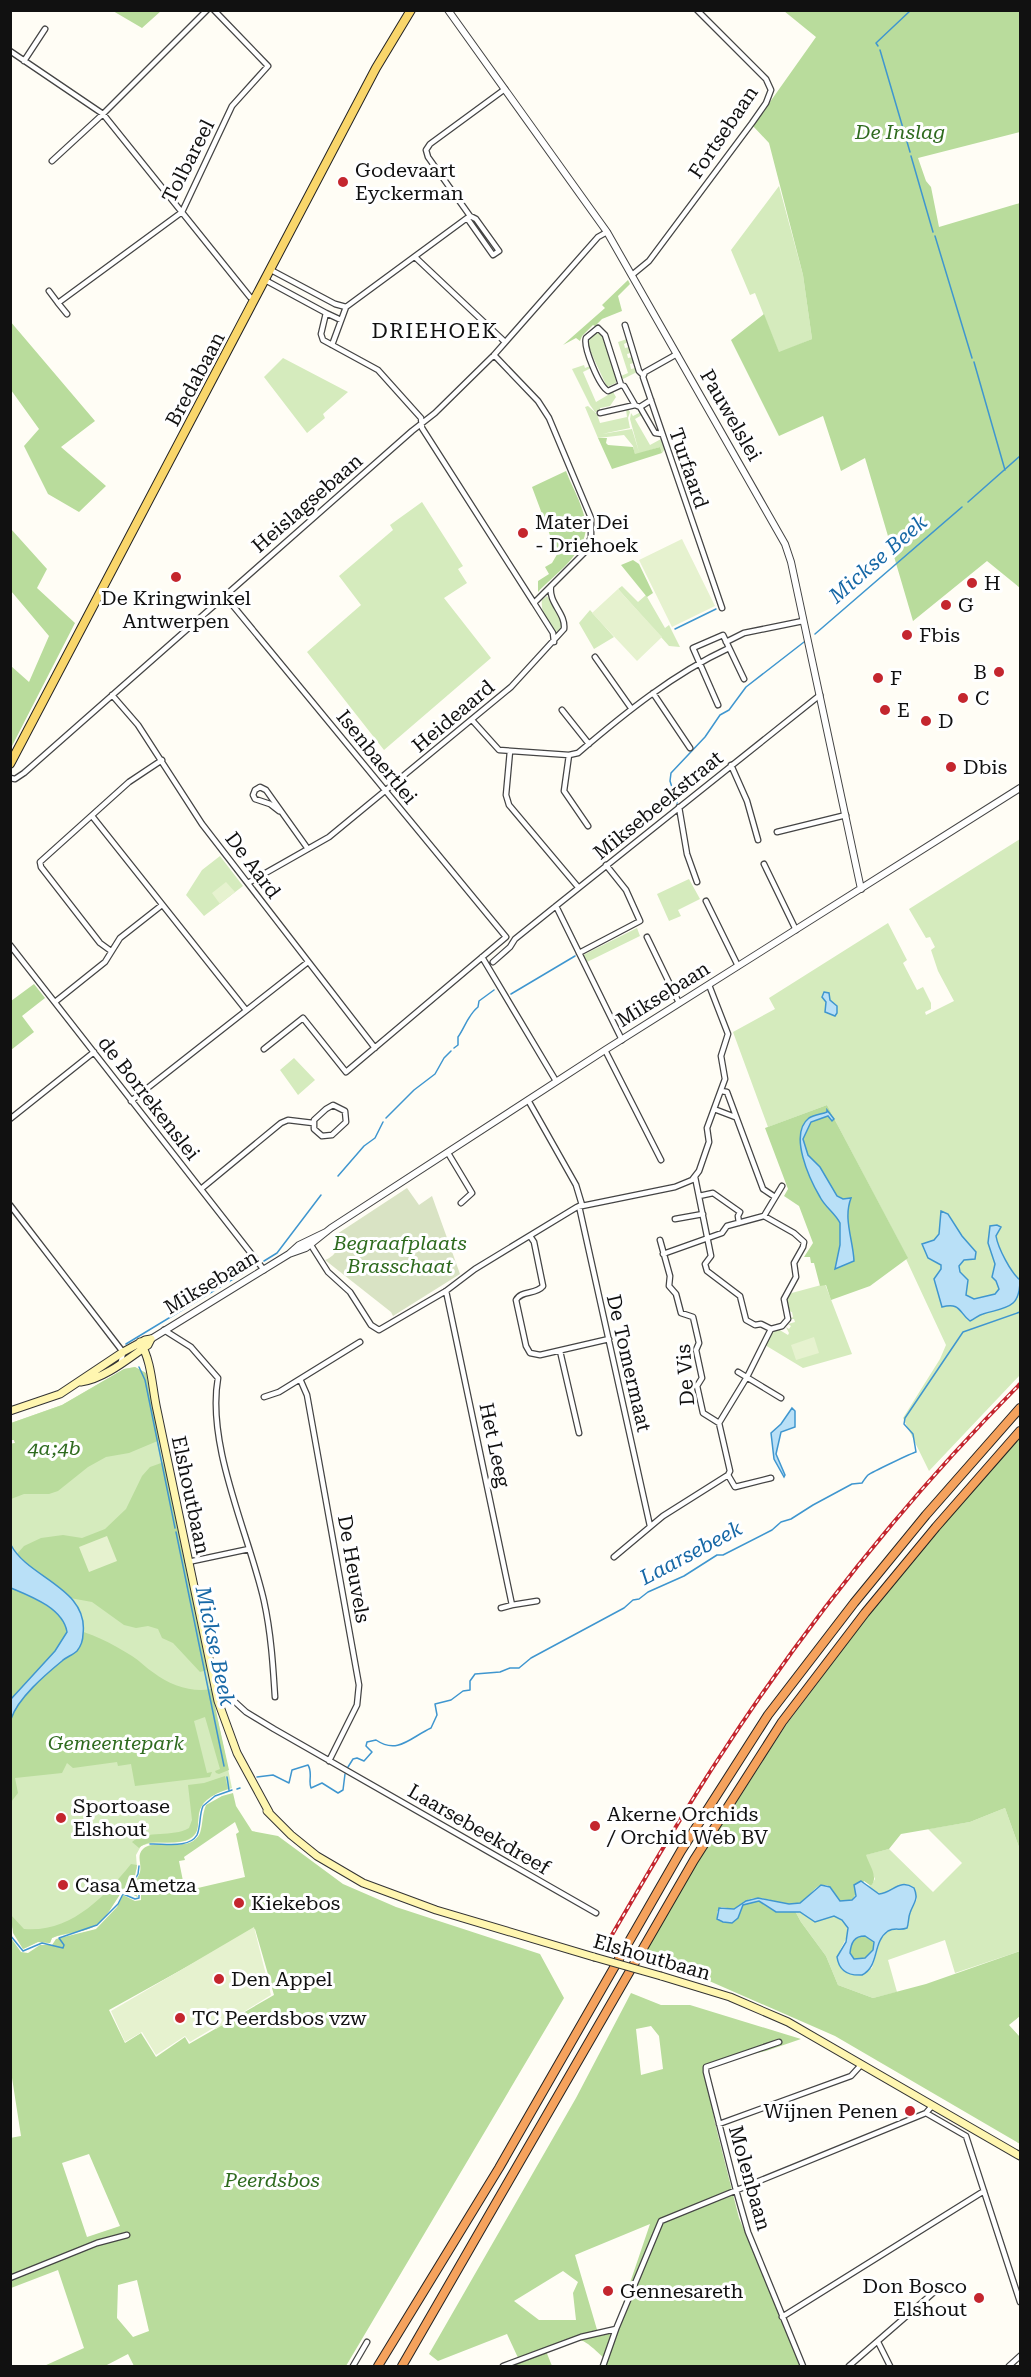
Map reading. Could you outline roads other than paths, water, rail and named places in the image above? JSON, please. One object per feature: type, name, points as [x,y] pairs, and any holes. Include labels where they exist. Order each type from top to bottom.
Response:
[{"type":"highway","points":[[378,2367],[500,2168],[681,1851],[768,1715],[854,1603],[926,1515],[1020,1408]]},
{"type":"highway","points":[[402,2367],[694,1860],[782,1722],[921,1544],[1020,1431]]},
{"type":"main road","name":"Bredabaan","points":[[10,764],[376,68],[411,10]]},
{"type":"main road","name":"Miksebaan","points":[[10,1411],[51,1398],[121,1362],[151,1339]]},
{"type":"main road","name":"Miksebaan","points":[[85,1379],[123,1352],[139,1347]]},
{"type":"main road","name":"Elshoutbaan","points":[[139,1347],[148,1365],[221,1724],[239,1768],[254,1795],[291,1835],[317,1856],[345,1874],[374,1888],[436,1910],[661,1976],[757,2008],[798,2028],[1020,2156]]},
{"type":"street","points":[[52,161],[103,114],[207,10]]},
{"type":"street","name":"Tolbareel","points":[[58,303],[182,212],[232,106],[268,66],[214,10]]},
{"type":"street","name":"Pauwelslei","points":[[448,10],[608,232],[785,544],[791,562],[861,889]]},
{"type":"street","name":"Fortsebaan","points":[[632,275],[649,261],[752,123],[766,103],[771,90],[766,79],[698,10]]},
{"type":"street","points":[[24,61],[45,29]]},
{"type":"street","points":[[10,51],[103,114],[250,297],[255,300]]},
{"type":"street","points":[[468,217],[476,219],[499,250],[493,255],[428,157],[426,150],[430,144],[505,89]]},
{"type":"street","points":[[332,345],[346,307],[468,217]]},
{"type":"street","name":"Heislagsebaan","points":[[10,778],[18,778],[24,773],[435,413],[494,355],[598,237],[608,232]]},
{"type":"street","points":[[415,257],[505,342]]},
{"type":"street","points":[[271,270],[335,304],[346,307]]},
{"type":"street","points":[[265,280],[341,320]]},
{"type":"street","points":[[49,291],[67,314]]},
{"type":"street","points":[[326,313],[321,337],[378,369],[418,416],[422,422],[422,428],[551,629],[554,642]]},
{"type":"street","name":"Turfaard","points":[[625,325],[722,608]]},
{"type":"street","points":[[621,385],[608,391],[601,385],[584,342],[595,329],[601,329],[605,335],[621,385],[624,386],[656,433],[662,434]]},
{"type":"street","points":[[643,375],[677,354]]},
{"type":"street","points":[[494,355],[538,401],[549,417],[591,519],[591,537],[587,548],[534,603]]},
{"type":"street","points":[[600,413],[637,406],[651,400]]},
{"type":"street","points":[[551,586],[551,597],[564,622],[562,633],[554,642]]},
{"type":"street","name":"Isenbaertlei","points":[[225,596],[506,937]]},
{"type":"street","points":[[726,642],[744,633],[803,621]]},
{"type":"street","points":[[718,705],[693,648],[723,635],[744,679]]},
{"type":"street","name":"Heideaard","points":[[248,883],[329,837],[511,687],[554,642]]},
{"type":"street","points":[[472,720],[491,744],[499,750],[569,755],[578,753],[653,693],[699,662],[729,648]]},
{"type":"street","points":[[595,657],[632,708]]},
{"type":"street","points":[[653,693],[690,748]]},
{"type":"street","name":"De Aard","points":[[112,695],[138,725],[202,824],[375,1048]]},
{"type":"street","name":"Miksebeekstraat","points":[[493,962],[510,947],[515,939],[820,695]]},
{"type":"street","points":[[562,710],[590,744]]},
{"type":"street","points":[[510,751],[506,795],[509,805],[579,887]]},
{"type":"street","points":[[569,755],[564,791],[588,826]]},
{"type":"street","points":[[111,951],[100,943],[40,865],[43,859],[129,782],[162,760]]},
{"type":"street","points":[[731,765],[747,801],[758,840]]},
{"type":"street","points":[[279,811],[270,804],[255,800],[253,795],[255,790],[260,787],[264,788],[308,849]]},
{"type":"street","name":"Miksebaan","points":[[151,1339],[327,1232],[604,1050],[1020,789]]},
{"type":"street","points":[[679,807],[687,854],[697,882]]},
{"type":"street","points":[[777,832],[846,815]]},
{"type":"street","points":[[92,816],[246,1010]]},
{"type":"street","points":[[765,864],[796,930]]},
{"type":"street","points":[[579,953],[640,921],[626,890],[606,865]]},
{"type":"street","points":[[706,901],[738,966]]},
{"type":"street","points":[[55,1002],[105,963],[120,938],[162,905]]},
{"type":"street","points":[[556,906],[622,1040]]},
{"type":"street","points":[[264,1049],[303,1018],[346,1072],[506,937],[511,940],[515,939]]},
{"type":"street","points":[[647,938],[679,1004]]},
{"type":"street","name":"de Borrekenslei","points":[[10,945],[264,1270]]},
{"type":"street","points":[[482,957],[556,1081]]},
{"type":"street","points":[[131,1101],[308,962]]},
{"type":"street","points":[[309,1242],[328,1272],[350,1292],[370,1325],[376,1330],[446,1291],[475,1269],[581,1205],[685,1184],[695,1177],[709,1142],[707,1128],[725,1080],[721,1056],[728,1034],[709,985]]},
{"type":"street","points":[[604,1050],[662,1160]]},
{"type":"street","points":[[10,1119],[94,1052]]},
{"type":"street","points":[[721,1091],[727,1092],[763,1189],[775,1197]]},
{"type":"street","name":"De Tomermaat","points":[[528,1100],[576,1185],[651,1526]]},
{"type":"street","points":[[331,1105],[339,1106],[346,1113],[345,1124],[328,1137],[318,1134],[313,1123],[316,1116],[331,1105]]},
{"type":"street","points":[[714,1109],[735,1117]]},
{"type":"street","points":[[201,1189],[281,1123],[291,1120],[313,1123]]},
{"type":"street","points":[[448,1153],[472,1193],[461,1203]]},
{"type":"street","points":[[663,1254],[690,1243],[708,1239],[722,1233],[727,1226],[764,1216],[794,1233],[804,1242],[794,1263],[796,1277],[784,1299],[788,1319],[783,1326],[771,1329],[761,1323],[755,1325],[746,1320],[740,1296],[707,1271],[705,1264],[711,1256],[708,1239],[703,1214],[695,1177]]},
{"type":"street","points":[[764,1216],[782,1186]]},
{"type":"street","points":[[699,1196],[713,1193],[740,1212],[739,1222]]},
{"type":"street","points":[[10,1205],[123,1352],[121,1362]]},
{"type":"street","points":[[675,1219],[703,1214]]},
{"type":"street","points":[[530,1236],[534,1242],[543,1286],[538,1291],[520,1295],[516,1300],[526,1346],[530,1353],[536,1356],[609,1339]]},
{"type":"street","name":"De Vis","points":[[660,1240],[670,1276],[669,1287],[676,1294],[681,1313],[693,1317],[699,1343],[696,1350],[702,1378],[697,1386],[703,1413],[719,1423],[730,1471],[728,1475]]},
{"type":"street","name":"Het Leeg","points":[[446,1291],[512,1605]]},
{"type":"street","points":[[719,1423],[747,1377],[771,1329]]},
{"type":"street","points":[[164,1330],[191,1347],[218,1378],[218,1431],[264,1601],[273,1652],[275,1697]]},
{"type":"street","points":[[264,1397],[279,1392],[360,1342]]},
{"type":"street","points":[[560,1351],[579,1433]]},
{"type":"street","points":[[738,1372],[781,1398]]},
{"type":"street","name":"De Heuvels","points":[[300,1379],[307,1395],[359,1685],[357,1705],[329,1761]]},
{"type":"street","points":[[614,1557],[688,1499],[728,1475],[735,1487],[771,1478]]},
{"type":"street","points":[[188,1562],[249,1549]]},
{"type":"street","points":[[501,1608],[537,1601]]},
{"type":"street","points":[[218,1701],[234,1701],[252,1716],[329,1761]]},
{"type":"street","name":"Laarsebeekdreef","points":[[329,1761],[596,1913]]},
{"type":"street","name":"Molenbaan","points":[[779,2042],[706,2067],[735,2190],[754,2248],[802,2367]]},
{"type":"street","points":[[719,2124],[851,2076],[861,2065]]},
{"type":"street","points":[[603,2367],[616,2329],[661,2221],[926,2113],[932,2106]]},
{"type":"street","points":[[926,2113],[966,2136],[1020,2302]]},
{"type":"street","points":[[782,2317],[984,2191]]},
{"type":"street","points":[[10,2278],[97,2243],[127,2235]]},
{"type":"street","points":[[849,2367],[941,2286]]},
{"type":"street","points":[[503,2367],[581,2337],[616,2329]]},
{"type":"street","points":[[353,2367],[367,2342]]},
{"type":"street","points":[[878,2342],[890,2367]]},
{"type":"street","points":[[1008,2367],[1020,2356]]},
{"type":"water","points":[[824,992],[829,993],[830,1000],[837,1006],[835,1016],[825,1012],[826,1002],[822,997]]},
{"type":"water","points":[[827,1110],[834,1119],[832,1121],[828,1116],[811,1122],[803,1139],[808,1155],[820,1167],[837,1196],[843,1199],[851,1198],[848,1221],[854,1261],[835,1269],[840,1245],[840,1223],[822,1201],[816,1189],[803,1157],[800,1135],[803,1125],[809,1118],[827,1112]]},
{"type":"water","points":[[941,1211],[948,1214],[976,1252],[975,1259],[964,1260],[959,1266],[960,1272],[968,1280],[966,1295],[974,1299],[995,1294],[999,1289],[992,1277],[995,1264],[988,1243],[990,1226],[1001,1227],[996,1236],[999,1247],[1020,1280],[1014,1302],[1005,1308],[970,1321],[956,1307],[942,1307],[934,1279],[941,1265],[928,1258],[922,1244],[934,1240],[939,1234]]},
{"type":"water","points":[[792,1408],[795,1411],[795,1427],[781,1432],[776,1454],[784,1477],[774,1459],[771,1433],[781,1424]]},
{"type":"water","points":[[11,1545],[30,1566],[67,1594],[77,1605],[82,1618],[83,1634],[77,1651],[33,1687],[11,1719],[11,1699],[55,1651],[67,1632],[59,1616],[53,1610],[36,1599],[11,1588]]},
{"type":"water","points":[[861,1881],[879,1894],[900,1885],[909,1885],[914,1888],[916,1895],[907,1928],[888,1931],[883,1936],[871,1966],[862,1975],[852,1975],[840,1966],[837,1957],[846,1942],[848,1928],[842,1920],[834,1916],[815,1922],[800,1912],[776,1912],[759,1901],[743,1905],[738,1918],[732,1923],[717,1919],[719,1908],[734,1909],[746,1901],[758,1898],[789,1904],[800,1903],[821,1885],[830,1887],[840,1901],[852,1900],[856,1896],[854,1885]],"holes":[[[865,1936],[874,1942],[873,1950],[865,1958],[854,1959],[850,1953],[852,1943],[858,1937]]]},
{"type":"waterway","points":[[878,46],[876,43],[911,10]]},
{"type":"waterway","points":[[880,50],[910,152]]},
{"type":"waterway","points":[[911,156],[933,232]]},
{"type":"waterway","points":[[935,236],[972,358]]},
{"type":"waterway","points":[[974,362],[1005,470]]},
{"type":"waterway","name":"Mickse Beek","points":[[968,502],[1020,456]]},
{"type":"waterway","name":"Mickse Beek","points":[[815,634],[962,507]]},
{"type":"waterway","points":[[675,629],[716,609]]},
{"type":"waterway","name":"Mickse Beek","points":[[677,803],[670,781],[671,773],[705,737],[720,715],[729,710],[746,687],[804,642]]},
{"type":"waterway","name":"Mickse Beek","points":[[511,994],[575,956]]},
{"type":"waterway","name":"Mickse Beek","points":[[454,1048],[458,1045],[458,1037],[469,1017],[478,1007],[479,1001],[494,990]]},
{"type":"waterway","name":"Mickse Beek","points":[[386,1118],[414,1090],[435,1074],[451,1051]]},
{"type":"waterway","name":"Mickse Beek","points":[[338,1176],[364,1146],[375,1138],[383,1122]]},
{"type":"waterway","name":"Mickse Beek","points":[[264,1261],[277,1253],[321,1195]]},
{"type":"waterway","name":"Mickse Beek","points":[[126,1344],[253,1267]]},
{"type":"waterway","name":"Laarsebeek","points":[[348,1767],[353,1759],[364,1761],[372,1752],[366,1746],[367,1742],[376,1740],[391,1746],[398,1745],[431,1728],[437,1715],[435,1704],[451,1700],[463,1691],[470,1690],[470,1681],[475,1674],[519,1668],[531,1658],[624,1608],[633,1600],[684,1576],[717,1555],[723,1555],[772,1530],[781,1522],[791,1519],[852,1484],[862,1483],[871,1473],[916,1452],[913,1434],[904,1424],[905,1418],[963,1332],[1020,1312]]},
{"type":"waterway","name":"Mickse Beek","points":[[139,1367],[145,1380],[175,1528]]},
{"type":"waterway","name":"Mickse Beek","points":[[176,1532],[224,1766]]},
{"type":"waterway","name":"Laarsebeek","points":[[257,1777],[273,1775],[289,1783],[292,1770],[308,1765],[311,1788],[322,1783],[338,1793],[343,1790],[345,1774]]},
{"type":"waterway","name":"Mickse Beek","points":[[227,1777],[229,1790]]},
{"type":"waterway","name":"Laarsebeek","points":[[150,1844],[182,1844],[193,1839],[198,1832],[203,1806],[215,1796],[232,1790]]},
{"type":"waterway","name":"Laarsebeek","points":[[10,1935],[23,1951],[42,1943],[63,1948],[64,1945],[59,1938],[97,1925],[118,1904],[123,1894],[135,1899],[139,1898],[139,1893],[132,1885],[138,1874],[139,1866]]},
{"type":"railway","points":[[609,1940],[703,1783],[751,1710],[822,1612],[859,1564],[937,1472],[1020,1384]]},
{"type":"place","name":"Godevaart Eyckerman","points":[[343,182]]},
{"type":"place","name":"Mater Dei - Driehoek","points":[[523,533]]},
{"type":"place","name":"De Kringwinkel Antwerpen","points":[[176,577]]},
{"type":"place","name":"H","points":[[972,583]]},
{"type":"place","name":"G","points":[[946,605]]},
{"type":"place","name":"Fbis","points":[[907,635]]},
{"type":"place","name":"B","points":[[999,672]]},
{"type":"place","name":"F","points":[[878,678]]},
{"type":"place","name":"C","points":[[963,698]]},
{"type":"place","name":"E","points":[[885,710]]},
{"type":"place","name":"D","points":[[926,721]]},
{"type":"place","name":"Dbis","points":[[951,767]]},
{"type":"place","name":"Sportoase Elshout","points":[[61,1818]]},
{"type":"place","name":"Akerne Orchids / Orchid Web BV","points":[[595,1826]]},
{"type":"place","name":"Casa Ametza","points":[[63,1885]]},
{"type":"place","name":"Kiekebos","points":[[239,1903]]},
{"type":"place","name":"Den Appel","points":[[219,1979]]},
{"type":"place","name":"TC Peerdsbos vzw","points":[[180,2018]]},
{"type":"place","name":"Wijnen Penen","points":[[910,2111]]},
{"type":"place","name":"Gennesareth","points":[[608,2291]]},
{"type":"place","name":"Don Bosco Elshout","points":[[979,2298]]},
{"type":"district","name":"DRIEHOEK","points":[[435,331]]},
{"type":"park label","name":"De Inslag","points":[[900,132]]},
{"type":"park label","name":"Begraafplaats Brasschaat","points":[[400,1254]]},
{"type":"park label","name":"4a;4b","points":[[54,1448]]},
{"type":"park label","name":"Gemeentepark","points":[[116,1743]]},
{"type":"park label","name":"Peerdsbos","points":[[272,2180]]}]
